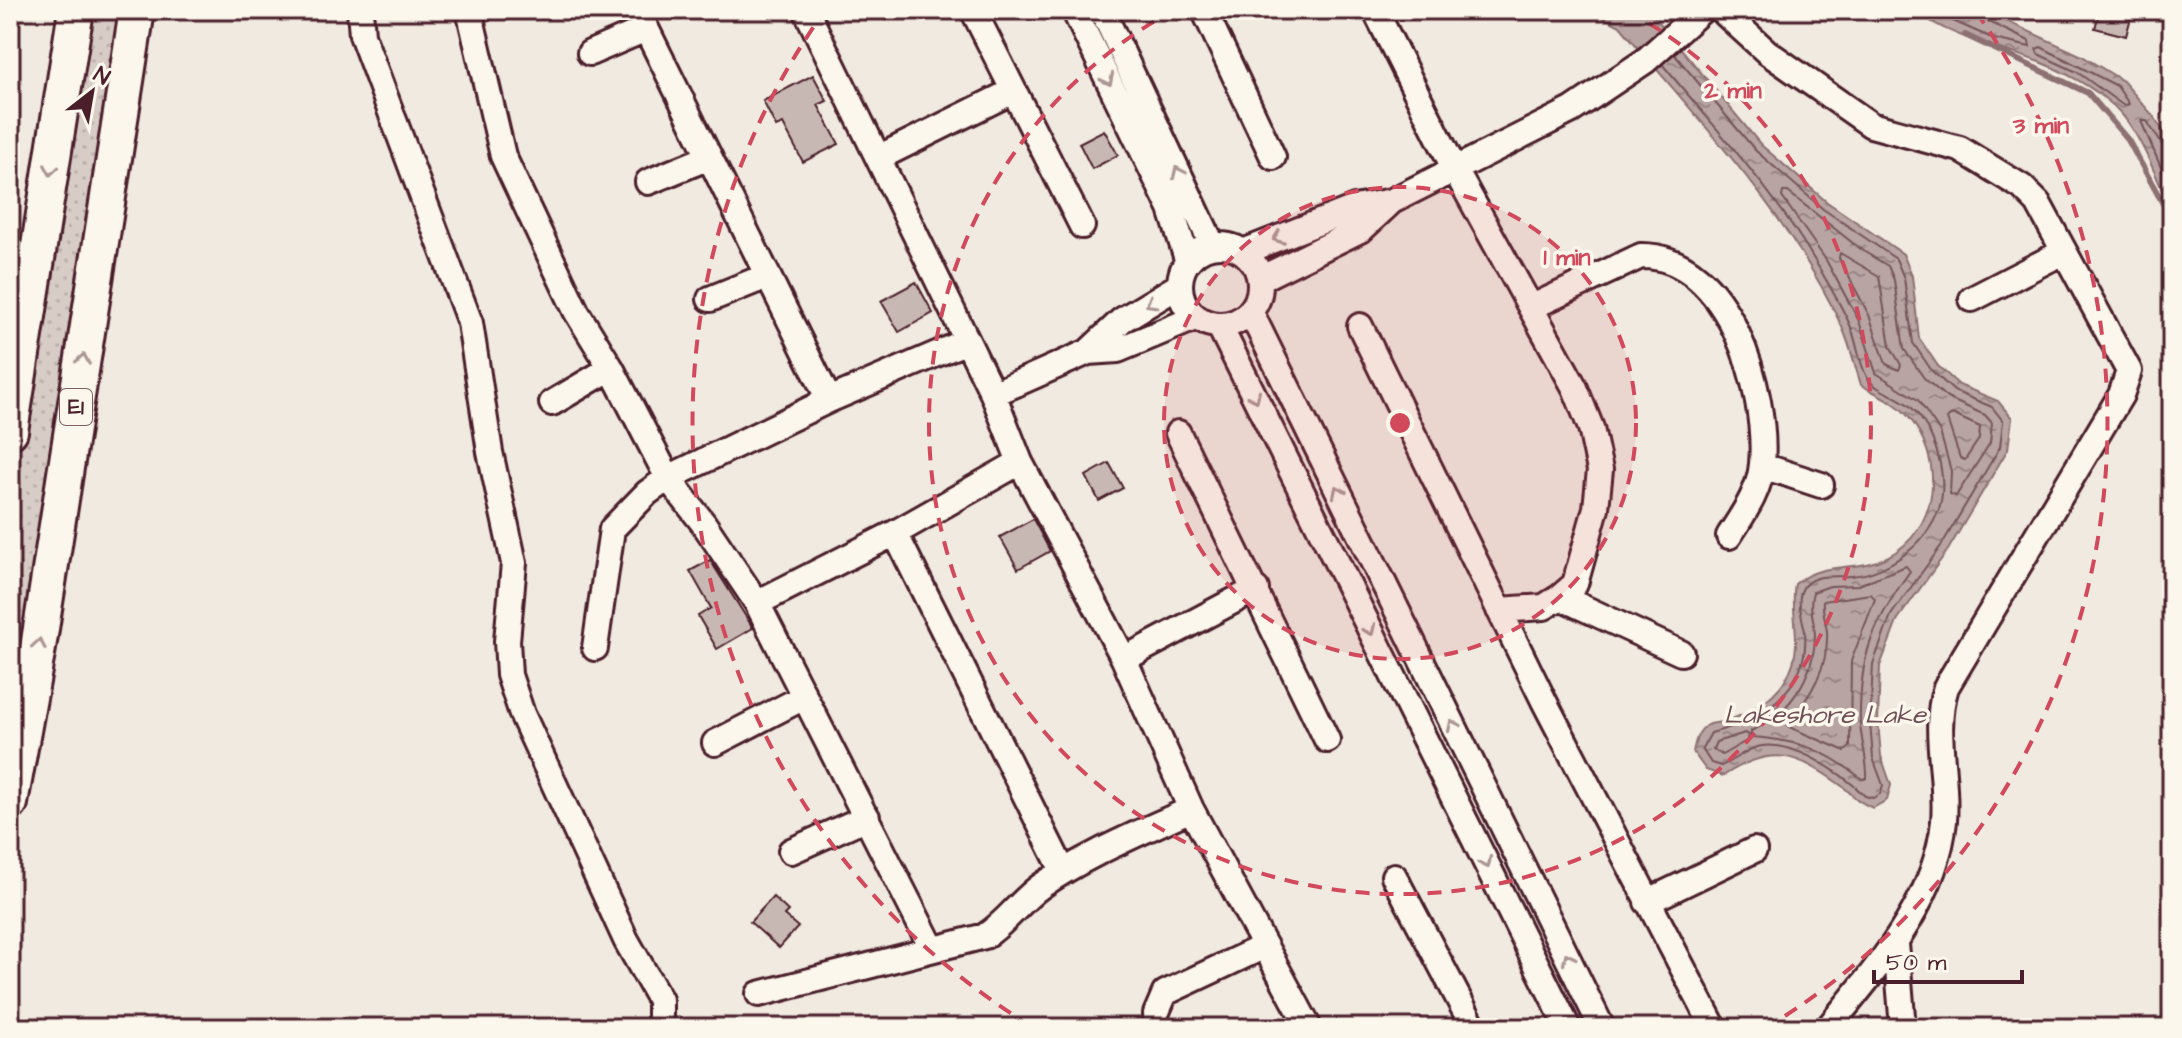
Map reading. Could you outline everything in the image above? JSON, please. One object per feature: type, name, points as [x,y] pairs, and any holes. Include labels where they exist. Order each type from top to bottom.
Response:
[{"type":"highway","points":[[10,431],[76,10]]},
{"type":"highway","name":"E1","points":[[10,803],[38,648],[137,10]]},
{"type":"street","points":[[360,10],[362,35],[470,323],[490,452],[514,563],[507,641],[509,675],[522,714],[626,940],[660,1000],[660,1028]]},
{"type":"street","points":[[469,10],[503,156],[576,311],[611,368],[668,478],[704,524],[757,603],[932,948]]},
{"type":"street","points":[[806,10],[993,394],[1020,462],[1124,659],[1191,809],[1309,1028]]},
{"type":"street","points":[[973,10],[1082,226]]},
{"type":"street","points":[[1074,10],[1171,209],[1187,259],[1180,285],[1185,303],[1195,318],[1220,327],[1568,1028]]},
{"type":"street","points":[[1102,10],[1211,242]]},
{"type":"street","points":[[1204,10],[1273,157]]},
{"type":"street","points":[[1375,10],[1454,168],[1575,388],[1591,428],[1600,470],[1596,508],[1575,584],[1544,607],[1499,610]]},
{"type":"street","points":[[1260,279],[1362,229],[1392,201],[1572,110],[1645,61],[1702,10]]},
{"type":"street","points":[[1721,10],[1767,52],[1871,125],[1960,149],[2022,187],[2038,203],[2129,371],[2121,395],[1946,687],[1939,708],[1944,821],[1929,880],[1896,944],[1828,1028]]},
{"type":"street","points":[[590,53],[642,19],[707,158],[829,400]]},
{"type":"street","points":[[880,157],[1013,91]]},
{"type":"street","points":[[648,182],[707,158]]},
{"type":"street","points":[[1243,252],[1355,208],[1392,201]]},
{"type":"street","points":[[1187,259],[1211,242],[1224,242],[1243,252],[1260,279],[1260,294],[1251,313],[1220,327]]},
{"type":"street","points":[[1972,299],[2063,252]]},
{"type":"street","points":[[1532,307],[1641,256],[1660,256],[1685,266],[1703,282],[1732,322],[1761,409],[1763,466],[1755,493],[1729,536]]},
{"type":"street","points":[[710,299],[767,276]]},
{"type":"street","points":[[993,394],[1088,352],[1122,320],[1180,285]]},
{"type":"street","points":[[1251,313],[1602,1028]]},
{"type":"street","points":[[1088,352],[1118,350],[1195,318]]},
{"type":"street","points":[[1360,326],[1499,610],[1714,1028]]},
{"type":"street","points":[[595,648],[612,529],[638,502],[668,478],[829,400],[967,341]]},
{"type":"street","points":[[552,403],[611,368]]},
{"type":"street","points":[[1178,433],[1327,740]]},
{"type":"street","points":[[757,603],[895,533],[1020,462]]},
{"type":"street","points":[[1763,466],[1821,485]]},
{"type":"street","points":[[895,533],[1063,871]]},
{"type":"street","points":[[1124,659],[1256,589]]},
{"type":"street","points":[[1560,597],[1681,653]]},
{"type":"street","points":[[715,743],[804,697]]},
{"type":"street","points":[[759,994],[985,936],[1002,925],[1037,889],[1063,871],[1191,809]]},
{"type":"street","points":[[791,851],[867,817]]},
{"type":"street","points":[[1647,902],[1754,850]]},
{"type":"street","points":[[1394,876],[1474,1028]]},
{"type":"street","points":[[1896,944],[1903,1028]]},
{"type":"street","points":[[1157,1028],[1156,1014],[1165,993],[1265,946]]},
{"type":"shaded area","points":[[86,10],[125,10],[10,730],[10,492]]},
{"type":"water","name":"Lakeshore Lake","points":[[1590,10],[1649,10],[1761,145],[1827,202],[1903,254],[1912,276],[1919,338],[1938,366],[1959,385],[1998,401],[2012,418],[2008,449],[1948,550],[1898,619],[1880,666],[1878,722],[1881,756],[1891,785],[1887,800],[1873,808],[1826,775],[1797,760],[1770,756],[1756,759],[1723,776],[1706,770],[1693,752],[1701,730],[1709,724],[1723,722],[1756,707],[1783,684],[1795,653],[1795,584],[1817,572],[1863,565],[1887,557],[1905,545],[1918,529],[1932,492],[1928,451],[1919,432],[1902,410],[1861,385],[1845,334],[1821,286],[1770,207],[1620,26]]},
{"type":"water","points":[[1915,10],[1983,10],[2082,56],[2123,81],[2155,118],[2172,146],[2172,213],[2139,140],[2123,116],[2095,91],[2027,57],[1961,36]]},
{"type":"building","points":[[2100,10],[2133,10],[2126,36],[2095,28]]},
{"type":"building","points":[[813,75],[827,101],[818,105],[839,144],[803,162],[783,124],[776,127],[763,101]]},
{"type":"building","points":[[1104,130],[1118,155],[1092,169],[1079,143]]},
{"type":"building","points":[[916,282],[933,313],[899,332],[881,301]]},
{"type":"building","points":[[1109,463],[1123,488],[1099,501],[1086,476]]},
{"type":"building","points":[[1033,519],[1050,551],[1018,569],[1000,537]]},
{"type":"building","points":[[710,560],[753,628],[717,649],[698,616],[711,608],[690,571]]},
{"type":"building","points":[[773,897],[788,911],[784,915],[798,927],[779,948],[750,922]]},
{"type":"waterway","points":[[1965,35],[2088,93],[2128,140],[2172,220]]}]
